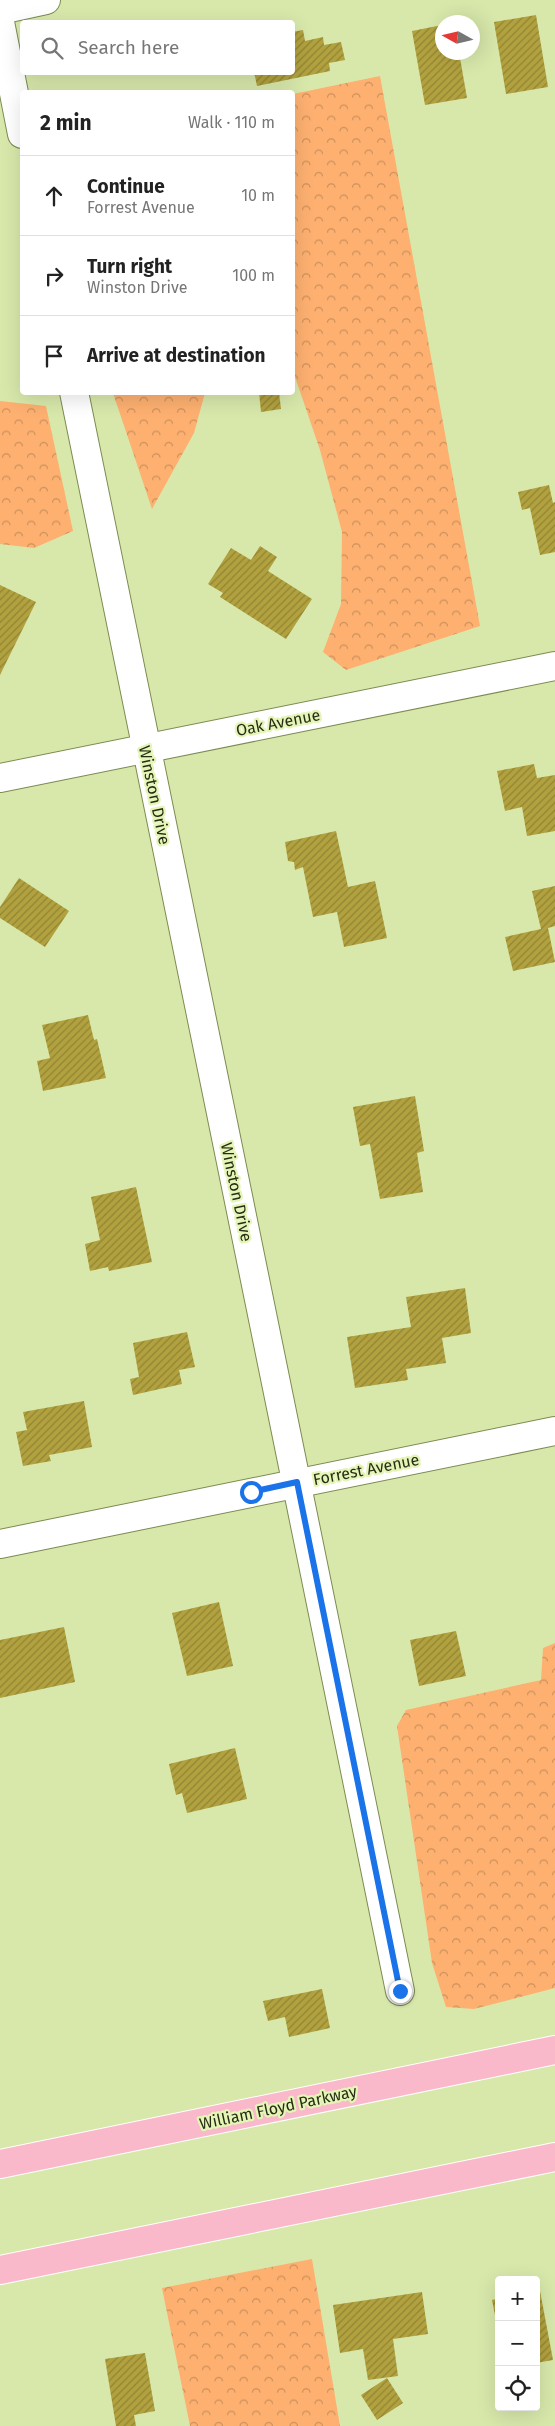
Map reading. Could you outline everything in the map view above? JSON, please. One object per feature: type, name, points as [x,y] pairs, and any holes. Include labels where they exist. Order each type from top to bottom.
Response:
[{"type":"highway","name":"William Floyd Parkway","points":[[0,2164],[555,2050]]},
{"type":"highway","points":[[0,2270],[555,2157]]},
{"type":"street","points":[[0,10],[46,0]]},
{"type":"street","points":[[0,22],[20,124]]},
{"type":"street","name":"Winston Drive","points":[[75,395],[400,1991]]},
{"type":"street","name":"Oak Avenue","points":[[0,778],[555,666]]},
{"type":"street","name":"Forrest Avenue","points":[[0,1544],[555,1431]]},
{"type":"green space","points":[[380,76],[480,626],[346,670],[323,652],[341,604],[342,532],[320,450],[295,377],[295,94]]},
{"type":"green space","points":[[114,395],[204,395],[194,433],[152,509]]},
{"type":"green space","points":[[0,401],[46,406],[73,531],[34,548],[0,544]]},
{"type":"green space","points":[[555,1643],[555,1988],[474,2009],[446,2007],[432,1963],[397,1726],[406,1710],[541,1680],[543,1648]]},
{"type":"green space","points":[[312,2259],[340,2426],[190,2426],[162,2288]]},
{"type":"building","points":[[536,15],[548,87],[506,94],[494,22]]},
{"type":"building","points":[[435,26],[435,60],[460,60],[467,98],[425,105],[412,31]]},
{"type":"building","points":[[303,30],[305,41],[323,37],[324,45],[341,42],[345,60],[329,63],[330,71],[257,86],[255,75],[295,75],[295,31]]},
{"type":"building","points":[[259,395],[279,395],[281,409],[261,412]]},
{"type":"building","points":[[549,485],[553,503],[555,502],[555,552],[540,555],[530,508],[522,510],[518,492]]},
{"type":"building","points":[[260,546],[277,557],[268,571],[312,599],[286,639],[220,597],[223,593],[208,584],[231,548],[251,560]]},
{"type":"building","points":[[0,585],[36,602],[0,675]]},
{"type":"building","points":[[534,764],[537,778],[555,775],[555,831],[527,836],[522,807],[505,811],[497,771]]},
{"type":"building","points":[[336,831],[348,887],[375,881],[387,938],[344,947],[337,912],[313,917],[303,867],[295,870],[294,862],[288,861],[285,842]]},
{"type":"building","points":[[19,878],[69,911],[45,947],[0,918],[0,907]]},
{"type":"building","points":[[555,886],[555,926],[548,928],[555,962],[513,971],[505,937],[541,929],[532,891]]},
{"type":"building","points":[[88,1015],[94,1040],[97,1039],[106,1078],[43,1091],[37,1061],[50,1058],[42,1025]]},
{"type":"building","points":[[415,1096],[424,1151],[417,1153],[423,1192],[380,1199],[370,1144],[360,1146],[353,1107]]},
{"type":"building","points":[[136,1187],[152,1262],[109,1271],[108,1267],[90,1271],[85,1244],[100,1240],[91,1197]]},
{"type":"building","points":[[465,1288],[471,1333],[442,1338],[446,1363],[406,1369],[408,1380],[355,1388],[347,1337],[411,1327],[406,1297]]},
{"type":"building","points":[[187,1332],[195,1367],[179,1370],[182,1384],[133,1395],[130,1379],[139,1377],[133,1343]]},
{"type":"building","points":[[84,1401],[92,1447],[49,1455],[51,1461],[23,1466],[16,1432],[27,1430],[23,1412]]},
{"type":"building","points":[[219,1602],[233,1666],[187,1676],[172,1613]]},
{"type":"building","points":[[64,1627],[75,1682],[0,1698],[0,1640]]},
{"type":"building","points":[[456,1631],[466,1676],[419,1686],[410,1640]]},
{"type":"building","points":[[235,1748],[247,1799],[187,1813],[182,1793],[176,1795],[169,1764]]},
{"type":"building","points":[[322,1989],[330,2028],[289,2037],[285,2017],[268,2021],[263,2001]]},
{"type":"building","points":[[540,2291],[553,2360],[540,2362]]},
{"type":"building","points":[[422,2292],[428,2334],[393,2339],[398,2376],[368,2380],[363,2349],[340,2353],[333,2305]]},
{"type":"building","points":[[495,2299],[495,2315],[492,2300]]},
{"type":"building","points":[[145,2353],[155,2411],[134,2415],[136,2426],[116,2426],[105,2359]]},
{"type":"building","points":[[387,2378],[403,2403],[377,2420],[361,2395]]},
{"type":"route","points":[[251,1492],[297,1482],[400,1991]]}]
